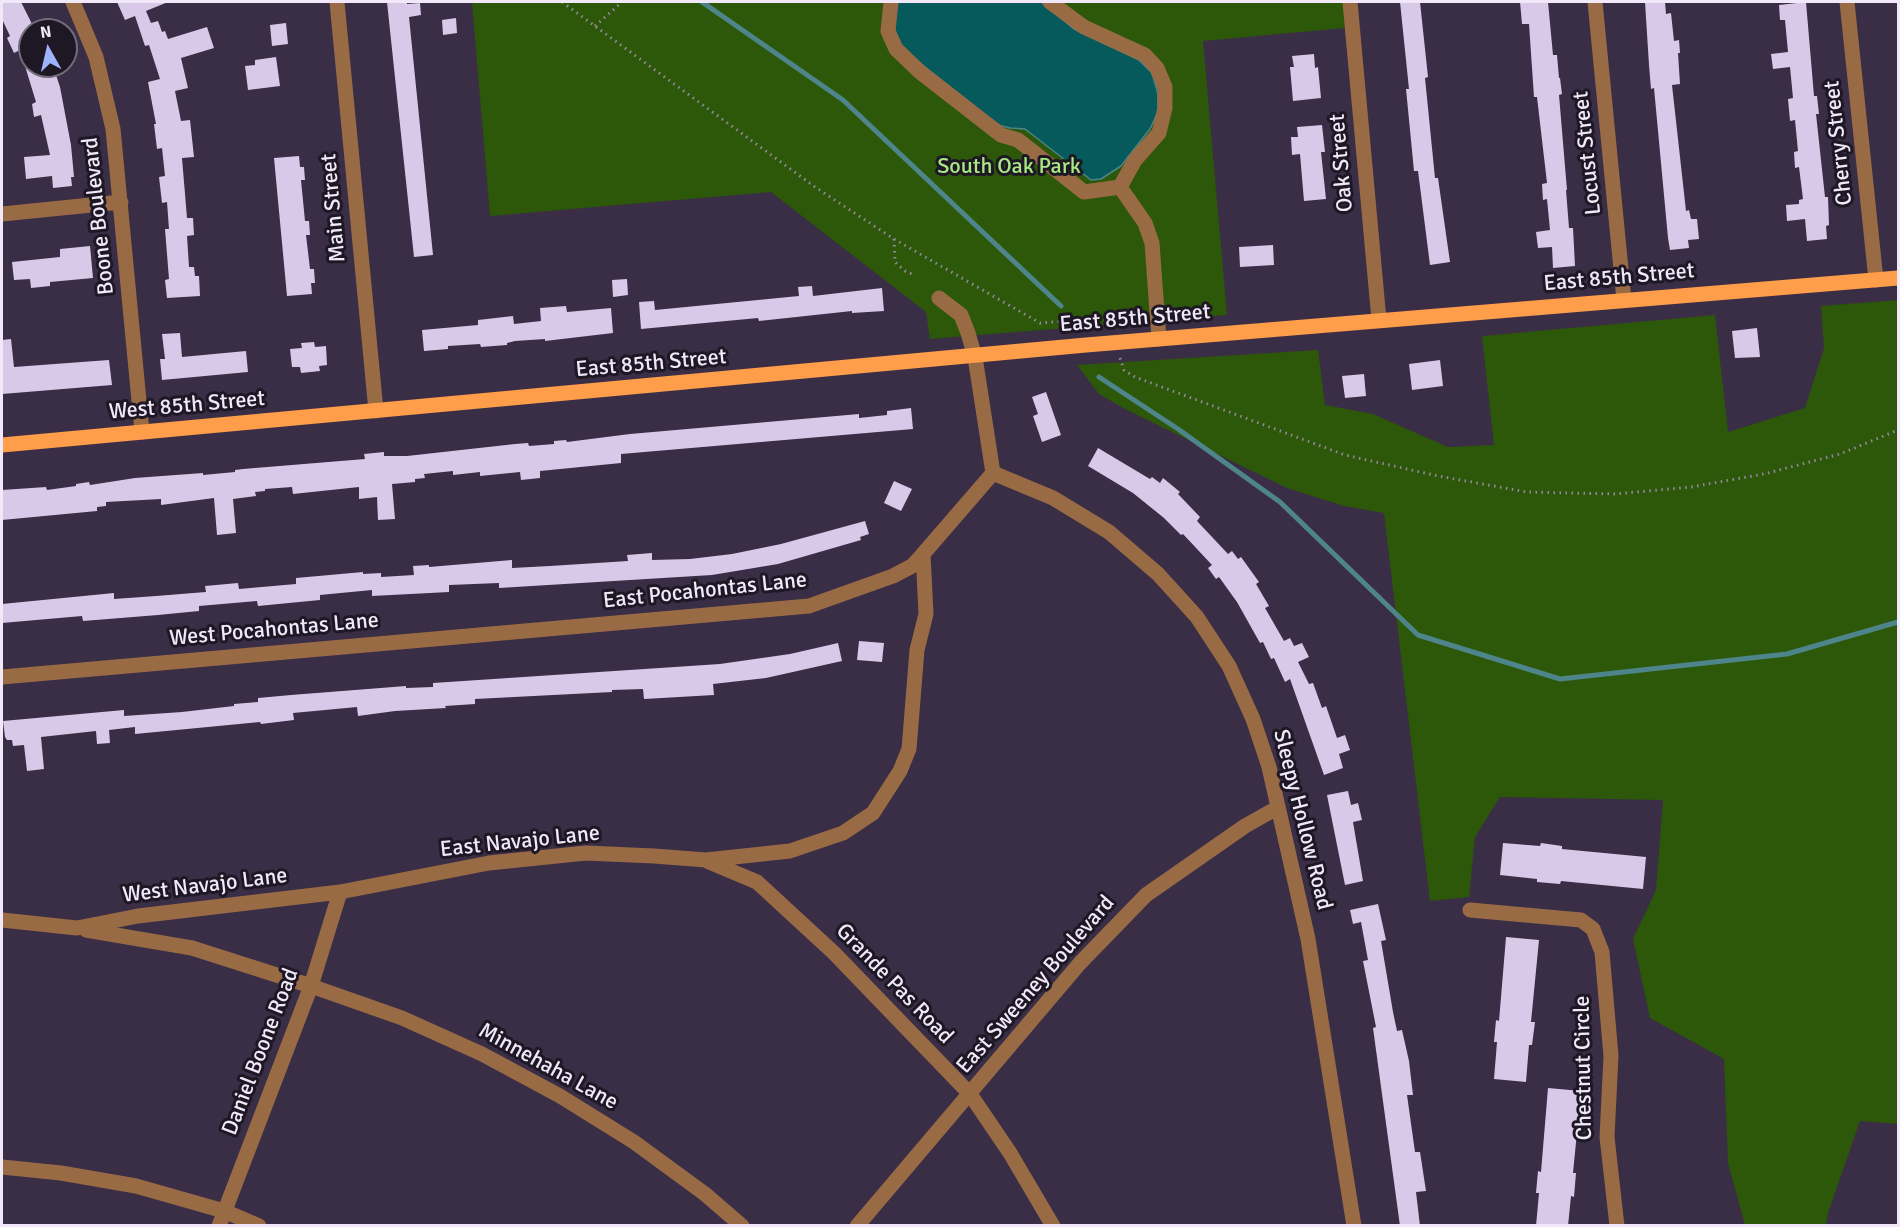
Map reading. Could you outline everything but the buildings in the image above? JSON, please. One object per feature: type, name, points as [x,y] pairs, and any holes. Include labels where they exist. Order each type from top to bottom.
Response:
[{"type":"main road","name":"East 85th Street","points":[[376,411],[1159,339],[1899,278]]},
{"type":"main road","name":"West 85th Street","points":[[2,445],[376,411]]},
{"type":"street","name":"Boone Boulevard","points":[[73,2],[96,57],[111,119],[142,432]]},
{"type":"street","name":"Main Street","points":[[337,2],[376,411]]},
{"type":"street","points":[[891,2],[888,31],[896,50],[920,72],[1001,135],[1018,140],[1084,192],[1120,187]]},
{"type":"street","points":[[1050,2],[1084,27],[1145,55],[1157,68],[1165,87],[1165,108],[1159,133],[1135,160],[1120,187]]},
{"type":"street","name":"Oak Street","points":[[1350,2],[1379,320]]},
{"type":"street","name":"Locust Street","points":[[1594,2],[1624,300]]},
{"type":"street","name":"Cherry Street","points":[[1847,2],[1876,280]]},
{"type":"street","points":[[1120,187],[1145,223],[1152,243],[1159,339]]},
{"type":"street","points":[[2,214],[121,202]]},
{"type":"street","points":[[923,554],[993,473],[975,357],[961,315],[939,298]]},
{"type":"street","name":"Sleepy Hollow Road","points":[[993,473],[1053,498],[1108,532],[1158,574],[1197,617],[1228,666],[1253,718],[1269,767],[1308,939],[1354,1226]]},
{"type":"street","name":"East Pocahontas Lane","points":[[550,629],[809,606],[893,576],[912,567],[923,554]]},
{"type":"street","name":"East Navajo Lane","points":[[340,892],[489,863],[586,853],[706,860],[790,851],[843,833],[873,813],[900,771],[909,749],[917,650],[926,614],[923,554]]},
{"type":"street","name":"West Pocahontas Lane","points":[[2,677],[550,629]]},
{"type":"street","name":"East Sweeney Boulevard","points":[[857,1226],[1080,963],[1146,896],[1245,826],[1277,808]]},
{"type":"street","name":"East Navajo Lane","points":[[706,860],[757,882],[801,923]]},
{"type":"street","name":"West Navajo Lane","points":[[77,928],[138,916],[340,892]]},
{"type":"street","name":"Daniel Boone Road","points":[[222,1218],[311,986],[340,892]]},
{"type":"street","name":"Chestnut Circle","points":[[1470,910],[1581,920],[1593,929],[1602,952],[1611,1056],[1607,1137],[1617,1226]]},
{"type":"street","name":"West Navajo Lane","points":[[2,920],[77,928],[192,948],[311,986]]},
{"type":"street","name":"Grande Pas Road","points":[[801,923],[834,953],[970,1094],[1010,1153],[1053,1226]]},
{"type":"street","name":"Minnehaha Lane","points":[[311,986],[402,1018],[482,1054],[560,1096],[634,1142],[705,1194],[742,1226]]},
{"type":"street","points":[[2,1167],[61,1173],[136,1186],[222,1218],[258,1226]]},
{"type":"path","points":[[562,2],[815,187],[894,239],[1040,323],[1117,317],[1118,322]]},
{"type":"path","points":[[596,26],[622,2]]},
{"type":"path","points":[[894,239],[894,262],[912,274]]},
{"type":"path","points":[[1120,362],[1124,370],[1136,377],[1345,455],[1438,476],[1527,492],[1615,494],[1691,487],[1764,474],[1840,454],[1899,430]]},
{"type":"green space","name":"South Oak Park","points":[[472,2],[1343,2],[1345,28],[1203,41],[1227,315],[930,339],[926,312],[771,192],[490,216]]},
{"type":"green space","points":[[1898,300],[1898,1124],[1860,1121],[1828,1213],[1826,1225],[1745,1225],[1728,1163],[1724,1059],[1650,1018],[1633,939],[1656,890],[1663,800],[1500,797],[1475,837],[1469,897],[1430,901],[1384,513],[1344,506],[1287,488],[1099,394],[1077,365],[1318,350],[1325,405],[1373,414],[1448,447],[1494,445],[1482,336],[1715,315],[1728,432],[1805,408],[1824,348],[1821,306]]},
{"type":"shaded area","points":[[896,2],[1041,2],[1074,29],[1139,60],[1152,73],[1158,94],[1158,112],[1150,129],[1121,166],[1101,179],[1091,180],[1025,129],[998,125],[901,48],[894,34]]},
{"type":"waterway","points":[[702,2],[843,100],[1061,306]]},
{"type":"waterway","points":[[1099,377],[1178,429],[1280,502],[1418,635],[1560,679],[1787,654],[1898,622]]}]
